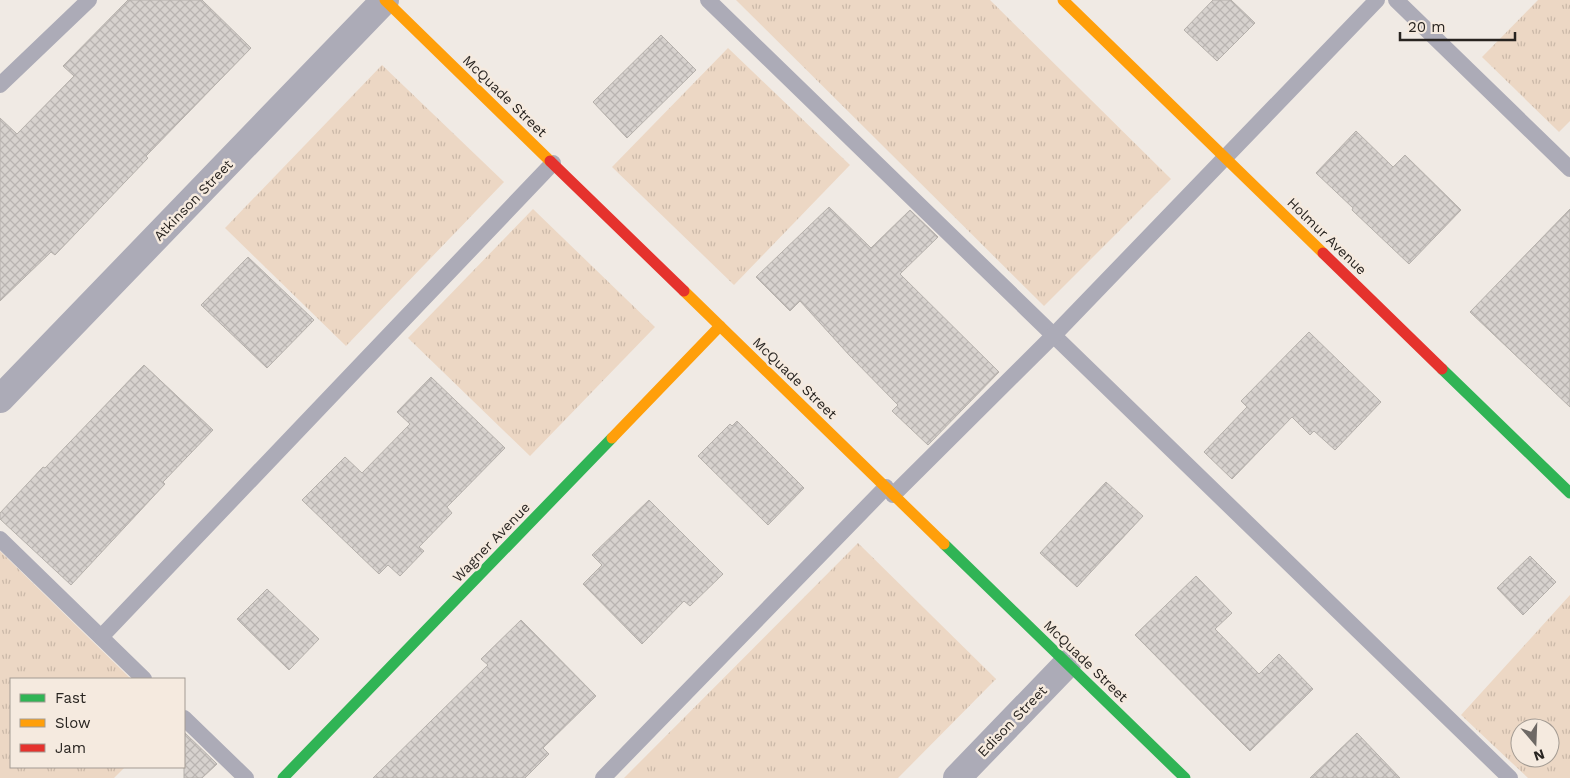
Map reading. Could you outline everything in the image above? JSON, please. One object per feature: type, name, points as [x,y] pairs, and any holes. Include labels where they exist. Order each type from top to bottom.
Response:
[{"type":"street","name":"McQuade Street","points":[[386,0],[1185,778]]},
{"type":"street","name":"Atkinson Street","points":[[0,400],[386,0]]},
{"type":"street","name":"Holmur Avenue","points":[[1064,0],[1570,494]]},
{"type":"street","name":"Wagner Avenue","points":[[283,778],[720,326]]},
{"type":"street","name":"Edison Street","points":[[957,778],[1067,664]]},
{"type":"lane","points":[[0,85],[88,0]]},
{"type":"lane","points":[[708,0],[1510,778]]},
{"type":"lane","points":[[603,778],[890,491],[1053,336],[1377,0]]},
{"type":"lane","points":[[1396,0],[1570,169]]},
{"type":"lane","points":[[101,637],[553,164]]},
{"type":"lane","points":[[0,539],[143,678]]},
{"type":"lane","points":[[185,719],[246,778]]},
{"type":"green space","points":[[736,0],[990,0],[1171,179],[1044,306]]},
{"type":"green space","points":[[1538,0],[1570,0],[1570,121],[1559,132],[1482,57]]},
{"type":"green space","points":[[728,48],[850,165],[734,285],[612,167]]},
{"type":"green space","points":[[382,65],[504,182],[346,346],[225,228]]},
{"type":"green space","points":[[533,209],[655,327],[530,456],[408,338]]},
{"type":"green space","points":[[858,543],[996,679],[898,778],[624,778]]},
{"type":"green space","points":[[0,551],[130,678],[10,678],[10,768],[124,768],[114,778],[0,778]]},
{"type":"green space","points":[[1570,595],[1570,778],[1528,778],[1517,768],[1560,768],[1560,718],[1510,718],[1510,761],[1461,715]]},
{"type":"building","points":[[128,0],[202,0],[251,48],[146,156],[148,158],[55,255],[51,252],[0,301],[0,118],[17,134],[74,76],[63,66]]},
{"type":"building","points":[[1213,0],[1231,0],[1255,23],[1217,61],[1184,30]]},
{"type":"building","points":[[661,35],[696,70],[627,138],[593,102]]},
{"type":"building","points":[[1356,131],[1393,167],[1405,155],[1461,210],[1409,264],[1316,173]]},
{"type":"building","points":[[829,207],[871,248],[910,210],[938,237],[900,274],[999,372],[928,445],[892,411],[898,405],[800,301],[790,311],[756,277]]},
{"type":"building","points":[[1570,209],[1570,407],[1470,312]]},
{"type":"building","points":[[248,257],[314,320],[267,368],[201,305]]},
{"type":"building","points":[[1309,332],[1381,402],[1335,450],[1314,431],[1310,435],[1292,417],[1232,479],[1204,452],[1247,407],[1241,401]]},
{"type":"building","points":[[144,365],[213,430],[163,482],[165,484],[71,585],[0,519],[0,513]]},
{"type":"building","points":[[431,377],[505,448],[447,507],[452,513],[419,547],[424,551],[400,576],[388,565],[379,574],[302,500],[345,457],[362,473],[410,424],[397,412]]},
{"type":"building","points":[[737,421],[804,488],[768,525],[698,456],[730,424],[732,426]]},
{"type":"building","points":[[1106,482],[1143,516],[1077,587],[1040,553]]},
{"type":"building","points":[[649,500],[723,574],[690,606],[684,601],[642,644],[583,584],[602,565],[592,555]]},
{"type":"building","points":[[1530,556],[1556,582],[1523,615],[1497,588]]},
{"type":"building","points":[[1196,576],[1232,613],[1215,629],[1259,674],[1279,654],[1313,689],[1250,751],[1135,635]]},
{"type":"building","points":[[267,589],[319,639],[289,670],[237,619]]},
{"type":"building","points":[[521,620],[596,696],[543,748],[549,754],[525,778],[373,778],[488,665],[481,659]]},
{"type":"building","points":[[185,733],[217,764],[202,778],[184,778]]},
{"type":"building","points":[[1357,733],[1400,778],[1310,778]]},
{"type":"traffic: fast","points":[[1442,369],[1570,493]]},
{"type":"traffic: fast","points":[[283,778],[612,438]]},
{"type":"traffic: fast","points":[[944,544],[1185,778]]},
{"type":"traffic: slow","points":[[385,0],[550,161]]},
{"type":"traffic: slow","points":[[1063,0],[1323,253]]},
{"type":"traffic: slow","points":[[684,291],[944,544]]},
{"type":"traffic: slow","points":[[612,438],[720,326]]},
{"type":"traffic: jam","points":[[550,161],[684,291]]},
{"type":"traffic: jam","points":[[1323,253],[1442,369]]}]
